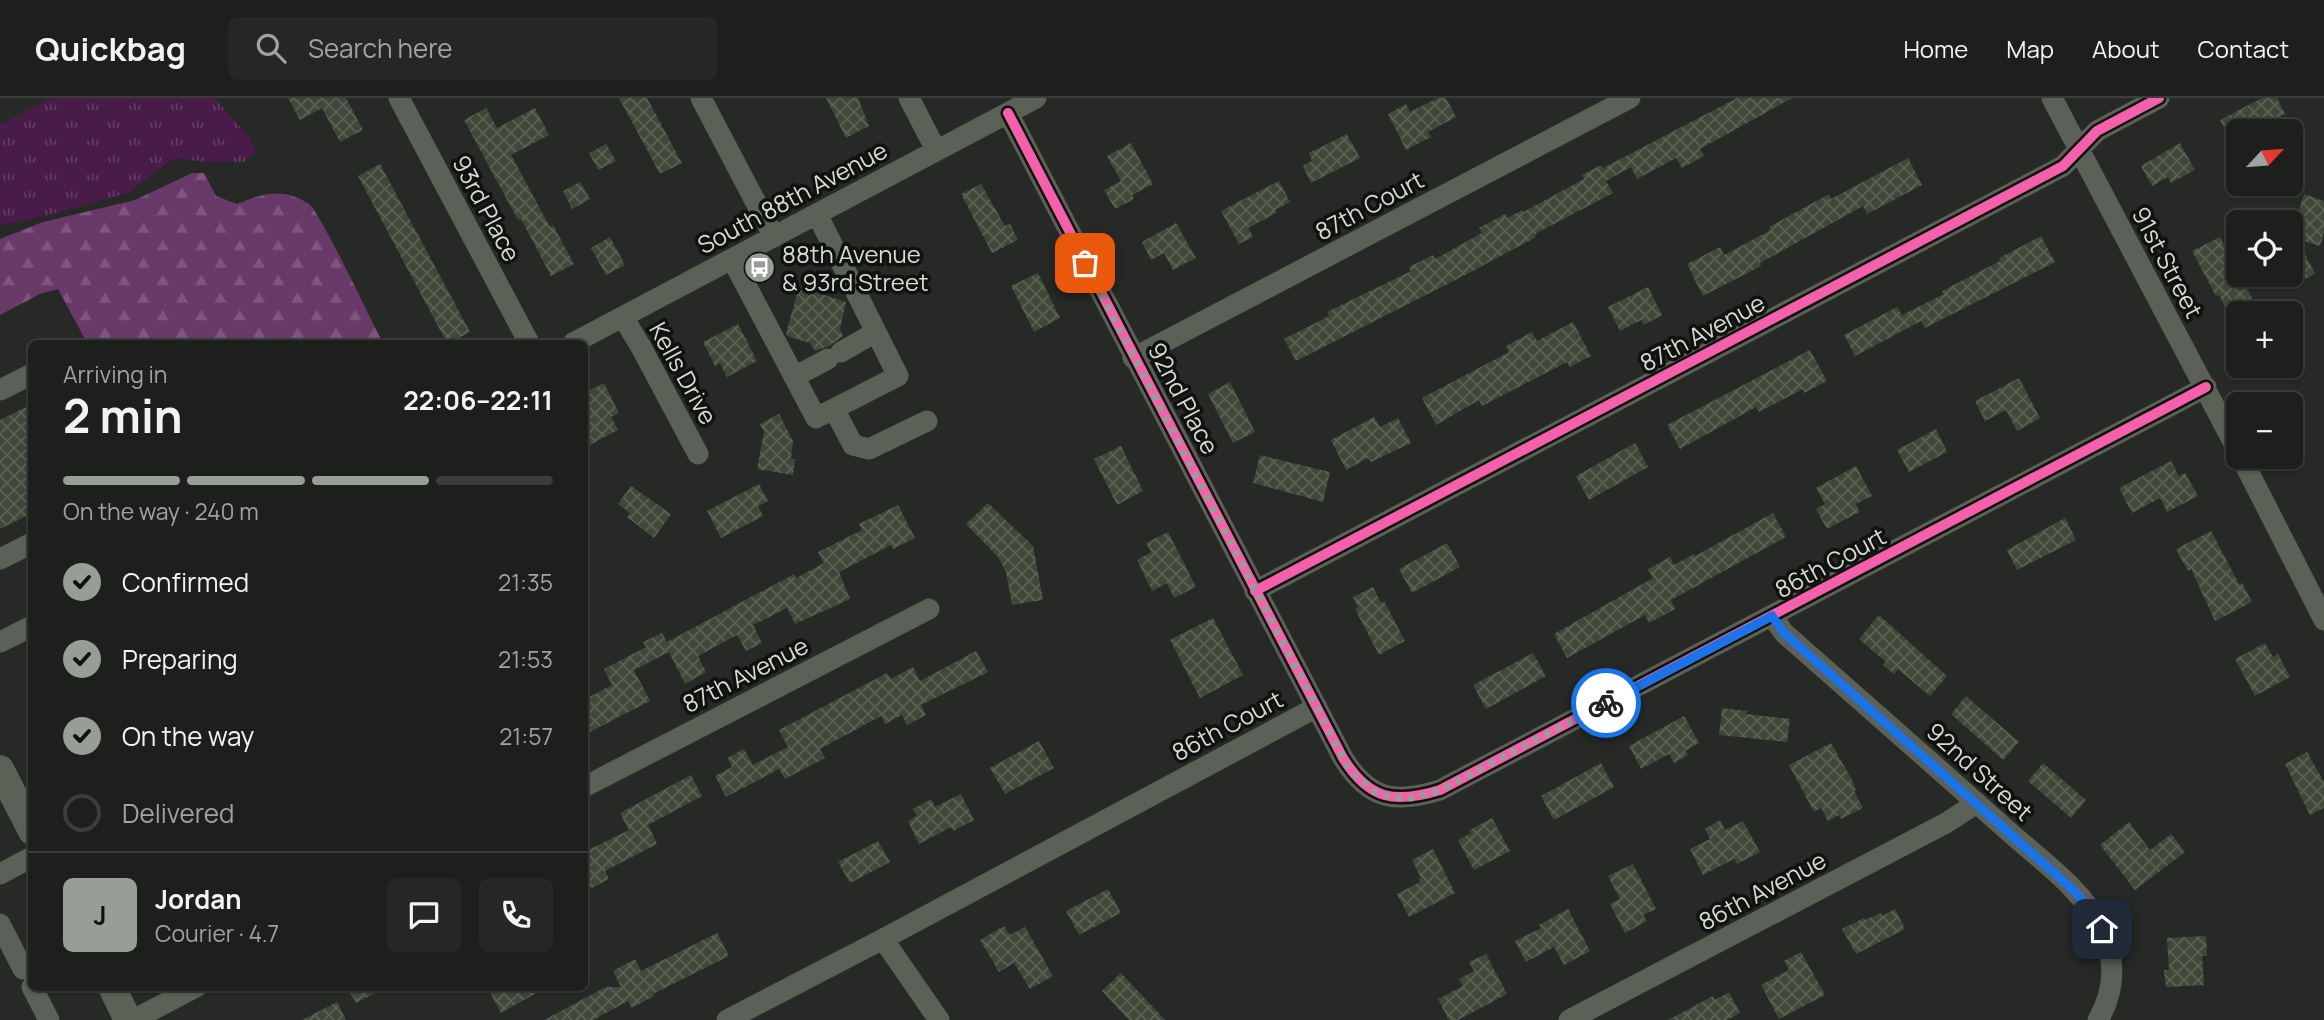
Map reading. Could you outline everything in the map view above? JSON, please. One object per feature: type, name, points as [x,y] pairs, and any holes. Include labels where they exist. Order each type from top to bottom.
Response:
[{"type":"main road","points":[[0,769],[8,806],[28,827]]},
{"type":"main road","points":[[114,991],[131,1020]]},
{"type":"street","name":"93rd Place","points":[[399,98],[527,340]]},
{"type":"street","points":[[701,98],[774,237]]},
{"type":"street","points":[[909,98],[936,150]]},
{"type":"street","name":"South 88th Avenue","points":[[579,340],[1036,98]]},
{"type":"street","name":"87th Court","points":[[1133,358],[1630,98]]},
{"type":"street","name":"91st Street","points":[[2052,98],[2226,427]]},
{"type":"street","name":"87th Avenue","points":[[1255,591],[2063,166],[2097,131],[2159,98]]},
{"type":"street","name":"92nd Place","points":[[1008,113],[1133,358],[1317,706]]},
{"type":"street","points":[[732,259],[816,418],[898,376],[817,214]]},
{"type":"street","name":"Kells Drive","points":[[623,317],[698,454]]},
{"type":"street","points":[[794,377],[876,332]]},
{"type":"street","points":[[0,390],[28,376]]},
{"type":"street","name":"86th Court","points":[[727,1020],[1317,706],[1353,773],[1378,794],[1392,798],[1420,796],[1440,790],[2206,387]]},
{"type":"street","points":[[834,409],[853,445],[869,449],[928,421]]},
{"type":"street","points":[[2247,469],[2324,620]]},
{"type":"street","points":[[0,559],[28,545]]},
{"type":"street","name":"87th Avenue","points":[[588,785],[929,609]]},
{"type":"street","name":"92nd Street","points":[[1772,616],[1784,633],[1977,803],[2087,905],[2102,929],[2113,968],[2111,989],[2098,1020]]},
{"type":"street","points":[[0,642],[28,628]]},
{"type":"street","name":"86th Avenue","points":[[1569,1020],[1946,823],[1977,803]]},
{"type":"street","points":[[0,874],[28,859]]},
{"type":"street","points":[[0,925],[28,974]]},
{"type":"street","points":[[883,939],[939,1020]]},
{"type":"street","points":[[36,991],[49,1020]]},
{"type":"street","points":[[131,1020],[182,991]]},
{"type":"green space","points":[[51,98],[215,98],[249,137],[256,151],[244,162],[206,162],[175,158],[128,193],[0,225],[0,125]]},
{"type":"green space","points":[[192,173],[204,173],[216,196],[237,204],[265,195],[282,194],[291,195],[309,204],[334,246],[381,340],[85,340],[58,289],[40,294],[0,315],[0,239],[43,222],[135,200]]},
{"type":"building","points":[[288,98],[346,98],[363,130],[340,142],[322,108],[300,120]]},
{"type":"building","points":[[619,98],[647,98],[682,163],[660,174]]},
{"type":"building","points":[[826,98],[858,98],[869,126],[846,138]]},
{"type":"building","points":[[1438,98],[1446,98],[1456,117],[1428,132],[1431,137],[1406,150],[1388,114],[1406,104],[1410,112]]},
{"type":"building","points":[[1737,98],[1792,98],[1700,149],[1704,156],[1682,168],[1676,158],[1637,179],[1631,167],[1606,181],[1613,193],[1471,272],[1296,361],[1284,339],[1329,316],[1327,312],[1411,271],[1409,267],[1433,255],[1435,259],[1482,233],[1479,228],[1505,214],[1507,218],[1522,210],[1523,212],[1584,179],[1582,175],[1601,165],[1603,168]]},
{"type":"building","points":[[2262,98],[2277,98],[2285,114],[2276,119],[2226,119],[2226,132],[2220,120]]},
{"type":"building","points":[[486,108],[497,128],[535,108],[549,135],[511,155],[550,227],[553,225],[574,264],[551,276],[464,120]]},
{"type":"building","points":[[1347,134],[1360,158],[1311,183],[1303,166],[1312,161],[1309,153]]},
{"type":"building","points":[[1131,143],[1153,184],[1132,195],[1134,199],[1115,209],[1104,190],[1121,181],[1107,156]]},
{"type":"building","points":[[2180,143],[2195,170],[2171,183],[2168,177],[2152,186],[2141,166]]},
{"type":"building","points":[[606,144],[616,161],[598,170],[589,153]]},
{"type":"building","points":[[1908,158],[1922,185],[1867,214],[1863,206],[1760,263],[1761,266],[1703,296],[1687,264],[1720,247],[1724,255],[1829,194],[1831,199]]},
{"type":"building","points":[[380,164],[470,332],[455,340],[445,340],[358,176]]},
{"type":"building","points":[[1279,181],[1290,202],[1248,228],[1253,237],[1239,244],[1221,211]]},
{"type":"building","points":[[580,182],[590,199],[572,209],[563,191]]},
{"type":"building","points":[[981,184],[1005,226],[1010,224],[1018,240],[992,253],[961,194]]},
{"type":"building","points":[[2304,194],[2324,201],[2324,233],[2320,246],[2303,241],[2303,210],[2299,210]]},
{"type":"building","points":[[1176,223],[1196,258],[1173,270],[1164,253],[1151,260],[1142,242]]},
{"type":"building","points":[[2041,236],[2055,262],[1925,328],[1921,321],[1855,356],[1844,335],[1897,307],[1902,315],[1944,294],[1942,291]]},
{"type":"building","points":[[610,237],[625,265],[606,275],[591,248]]},
{"type":"building","points":[[2220,237],[2226,248],[2226,287],[2246,287],[2252,298],[2246,301],[2226,301],[2226,309],[2192,251]]},
{"type":"building","points":[[2305,254],[2315,274],[2303,280]]},
{"type":"building","points":[[1038,273],[1060,318],[1034,332],[1011,286]]},
{"type":"building","points":[[799,287],[846,302],[840,329],[843,336],[829,346],[815,351],[810,343],[787,336]]},
{"type":"building","points":[[1648,287],[1662,315],[1644,325],[1641,320],[1620,331],[1608,307]]},
{"type":"building","points":[[1573,322],[1591,356],[1570,367],[1567,362],[1482,406],[1479,400],[1436,425],[1422,398],[1509,352],[1506,346],[1532,332],[1537,341]]},
{"type":"building","points":[[738,324],[757,361],[727,377],[720,363],[715,366],[703,342]]},
{"type":"building","points":[[1810,350],[1827,381],[1804,393],[1803,389],[1759,412],[1756,407],[1680,449],[1667,425]]},
{"type":"building","points":[[2019,378],[2040,418],[2017,431],[2006,410],[1985,421],[1975,401]]},
{"type":"building","points":[[1230,382],[1255,432],[1233,443],[1208,394]]},
{"type":"building","points":[[604,383],[619,413],[611,417],[618,430],[588,446],[588,391]]},
{"type":"building","points":[[28,406],[28,515],[0,529],[0,420]]},
{"type":"building","points":[[779,414],[793,441],[793,475],[757,469],[764,432],[760,424]]},
{"type":"building","points":[[1374,417],[1380,427],[1398,418],[1411,443],[1371,462],[1368,458],[1346,470],[1331,440]]},
{"type":"building","points":[[1936,429],[1947,452],[1909,472],[1897,450]]},
{"type":"building","points":[[1635,443],[1648,467],[1589,500],[1576,476]]},
{"type":"building","points":[[1121,446],[1143,491],[1117,505],[1094,459]]},
{"type":"building","points":[[1260,455],[1330,472],[1323,502],[1253,483]]},
{"type":"building","points":[[2171,461],[2179,476],[2185,473],[2198,496],[2167,512],[2160,498],[2132,513],[2119,488]]},
{"type":"building","points":[[1856,466],[1872,496],[1856,504],[1859,512],[1827,529],[1816,509],[1825,504],[1816,488]]},
{"type":"building","points":[[759,484],[768,501],[758,506],[763,516],[721,538],[707,511]]},
{"type":"building","points":[[631,486],[671,514],[654,538],[627,517],[630,513],[618,504]]},
{"type":"building","points":[[988,503],[1033,546],[1043,600],[1012,605],[1006,572],[998,557],[966,524]]},
{"type":"building","points":[[898,505],[915,538],[893,549],[891,545],[839,572],[850,599],[795,624],[787,608],[753,625],[762,643],[746,651],[737,635],[698,656],[706,672],[685,684],[669,652],[634,670],[650,701],[588,733],[588,698],[612,685],[604,669],[646,647],[643,642],[662,633],[667,642],[794,574],[796,578],[824,563],[818,552],[862,530],[859,524]]},
{"type":"building","points":[[1773,513],[1786,537],[1671,600],[1675,609],[1649,623],[1645,615],[1567,658],[1554,634],[1653,578],[1648,569],[1670,557],[1674,565],[1694,554],[1695,556]]},
{"type":"building","points":[[2065,518],[2076,540],[2017,570],[2007,550]]},
{"type":"building","points":[[2211,531],[2239,584],[2242,583],[2252,602],[2215,621],[2191,569],[2188,571],[2176,549]]},
{"type":"building","points":[[1168,532],[1196,587],[1174,598],[1167,583],[1152,591],[1137,560],[1151,552],[1146,543]]},
{"type":"building","points":[[1447,543],[1460,567],[1412,593],[1399,569]]},
{"type":"building","points":[[1373,587],[1381,603],[1384,601],[1405,641],[1379,655],[1355,609],[1358,607],[1353,597]]},
{"type":"building","points":[[1879,615],[1947,676],[1930,696],[1898,669],[1894,674],[1883,665],[1886,662],[1859,639]]},
{"type":"building","points":[[1213,618],[1243,675],[1200,698],[1170,640]]},
{"type":"building","points":[[2265,643],[2273,657],[2278,654],[2290,677],[2255,696],[2235,659]]},
{"type":"building","points":[[976,651],[988,672],[921,705],[926,715],[907,725],[902,715],[885,724],[881,716],[820,749],[825,758],[785,779],[779,769],[726,797],[715,776],[732,767],[727,758],[744,749],[753,765],[788,747],[779,730],[887,673],[891,679],[913,667],[920,681]]},
{"type":"building","points":[[1533,653],[1546,676],[1486,709],[1473,685]]},
{"type":"building","points":[[1966,696],[2019,742],[2003,760],[1951,714]]},
{"type":"building","points":[[1722,708],[1790,719],[1787,742],[1719,735]]},
{"type":"building","points":[[1684,716],[1699,743],[1685,751],[1688,755],[1674,763],[1669,754],[1641,769],[1629,746]]},
{"type":"building","points":[[1039,741],[1054,768],[1005,794],[990,768]]},
{"type":"building","points":[[1831,743],[1851,778],[1863,808],[1841,819],[1839,815],[1828,821],[1821,808],[1814,812],[1789,765]]},
{"type":"building","points":[[2307,752],[2324,782],[2324,808],[2310,815],[2285,764]]},
{"type":"building","points":[[1601,763],[1614,787],[1554,820],[1541,796]]},
{"type":"building","points":[[2043,763],[2086,800],[2071,818],[2028,781]]},
{"type":"building","points":[[691,775],[702,796],[648,825],[657,844],[605,871],[609,879],[588,890],[588,850],[629,830],[620,813]]},
{"type":"building","points":[[961,794],[974,820],[953,831],[951,827],[919,844],[908,821],[917,816],[913,809],[931,799],[935,807]]},
{"type":"building","points":[[1492,818],[1510,851],[1474,870],[1458,840]]},
{"type":"building","points":[[1720,820],[1725,830],[1743,821],[1760,852],[1737,864],[1734,859],[1703,875],[1690,849],[1710,839],[1705,829]]},
{"type":"building","points":[[2129,822],[2150,850],[2171,834],[2185,852],[2135,890],[2100,845]]},
{"type":"building","points":[[878,841],[890,862],[850,883],[838,862]]},
{"type":"building","points":[[1433,849],[1455,893],[1409,917],[1397,894],[1420,882],[1418,879],[1421,878],[1412,860]]},
{"type":"building","points":[[1633,864],[1656,909],[1643,915],[1647,921],[1625,933],[1610,904],[1620,899],[1608,876]]},
{"type":"building","points":[[1108,889],[1121,913],[1079,935],[1066,911]]},
{"type":"building","points":[[1568,909],[1590,951],[1564,965],[1554,947],[1526,962],[1515,941],[1541,928],[1539,925]]},
{"type":"building","points":[[1895,909],[1905,929],[1856,954],[1842,929],[1864,918],[1865,920],[1881,913],[1882,916]]},
{"type":"building","points":[[1004,926],[1010,935],[1025,927],[1053,976],[1030,989],[1014,963],[999,972],[980,940]]},
{"type":"building","points":[[717,933],[729,956],[653,994],[654,996],[632,1008],[628,1001],[593,1020],[544,1020],[606,987],[621,987],[613,971],[635,959],[641,971]]},
{"type":"building","points":[[2206,936],[2207,956],[2202,956],[2204,985],[2166,987],[2164,970],[2169,970],[2167,938]]},
{"type":"building","points":[[1801,952],[1825,995],[1779,1019],[1761,985],[1789,970],[1784,961]]},
{"type":"building","points":[[1486,954],[1507,994],[1458,1020],[1449,1020],[1438,999],[1463,986],[1459,979],[1474,971],[1469,962]]},
{"type":"building","points":[[1121,973],[1165,1020],[1129,1020],[1102,991]]},
{"type":"building","points":[[349,991],[379,991],[356,1003]]},
{"type":"building","points":[[492,991],[540,991],[501,1013],[490,992]]},
{"type":"building","points":[[1729,992],[1740,1013],[1727,1020],[1668,1020],[1713,996],[1715,1000]]},
{"type":"building","points":[[337,1002],[346,1020],[302,1020]]},
{"type":"cycle path","points":[[1255,591],[2063,166],[2097,131],[2159,98]]},
{"type":"cycle path","points":[[1008,113],[1343,758],[1363,783],[1384,795],[1410,797],[1440,790],[2206,387]]},
{"type":"way so far","points":[[1085,263],[1343,758],[1353,773],[1367,786],[1378,794],[1406,799],[1440,790],[1606,703]]},
{"type":"place","name":"88th Avenue & 93rd Street","points":[[759,267]]},
{"type":"route","points":[[1606,703],[1772,616],[1784,633],[2071,888],[2087,905],[2102,929]]}]
